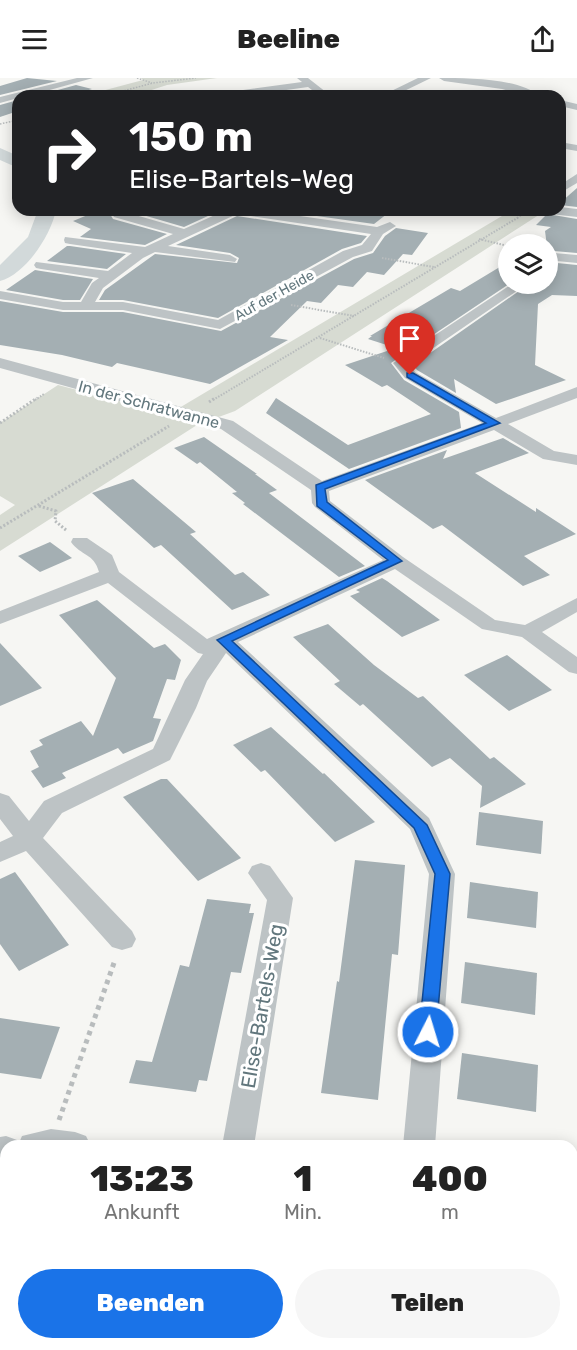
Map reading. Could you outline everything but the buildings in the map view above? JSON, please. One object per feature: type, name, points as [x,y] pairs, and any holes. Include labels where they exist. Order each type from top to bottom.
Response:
[{"type":"street","points":[[61,78],[74,81]]},
{"type":"street","points":[[39,90],[88,78]]},
{"type":"street","points":[[399,90],[426,78]]},
{"type":"street","points":[[444,78],[526,87],[529,90]]},
{"type":"street","points":[[255,90],[306,81]]},
{"type":"street","points":[[0,274],[27,251],[38,235],[46,216]]},
{"type":"street","points":[[125,216],[186,234]]},
{"type":"street","name":"Auf der Heide","points":[[87,306],[97,286],[109,275],[150,250],[224,216]]},
{"type":"street","name":"Auf der Heide","points":[[0,295],[63,306],[123,306],[219,325],[352,253],[367,248],[385,228],[278,216]]},
{"type":"street","points":[[70,240],[230,259]]},
{"type":"street","points":[[558,257],[577,259]]},
{"type":"street","points":[[41,265],[109,275]]},
{"type":"street","points":[[505,294],[401,363],[410,375],[549,455],[577,460]]},
{"type":"street","name":"In der Schratwanne","points":[[0,363],[227,425],[320,488],[321,503],[396,561],[489,625],[528,632],[577,667]]},
{"type":"street","points":[[320,488],[577,392]]},
{"type":"street","points":[[80,542],[105,560],[110,575],[205,648],[396,561]]},
{"type":"street","points":[[0,618],[110,575]]},
{"type":"street","points":[[528,632],[577,604]]},
{"type":"street","points":[[0,853],[29,839],[53,807],[162,754],[196,680],[224,640]]},
{"type":"street","points":[[224,640],[420,825],[442,874],[420,1140]]},
{"type":"street","points":[[0,802],[29,839],[122,939]]},
{"type":"street","name":"Elise-Bartels-Weg","points":[[239,1140],[280,898],[261,873]]},
{"type":"path","points":[[137,78],[153,83]]},
{"type":"path","points":[[127,90],[153,83],[196,78]]},
{"type":"path","points":[[0,528],[519,216]]},
{"type":"path","points":[[478,239],[498,244]]},
{"type":"path","points":[[352,253],[434,267]]},
{"type":"path","points":[[263,301],[355,316]]},
{"type":"path","points":[[319,338],[401,363]]},
{"type":"path","points":[[0,423],[64,380]]},
{"type":"path","points":[[39,506],[56,511],[55,521],[80,542]]},
{"type":"path","points":[[55,1140],[122,939]]},
{"type":"shaded area","points":[[141,78],[217,78],[167,85],[152,90],[106,90],[143,80]]},
{"type":"shaded area","points":[[502,216],[537,216],[509,234],[498,234],[498,241],[235,411],[197,425],[0,551],[0,515],[15,505],[0,496],[0,423],[58,385],[169,414]]},
{"type":"route","points":[[410,375],[495,423],[320,488],[321,503],[396,561],[224,640],[420,825],[442,874],[428,1032]]}]
